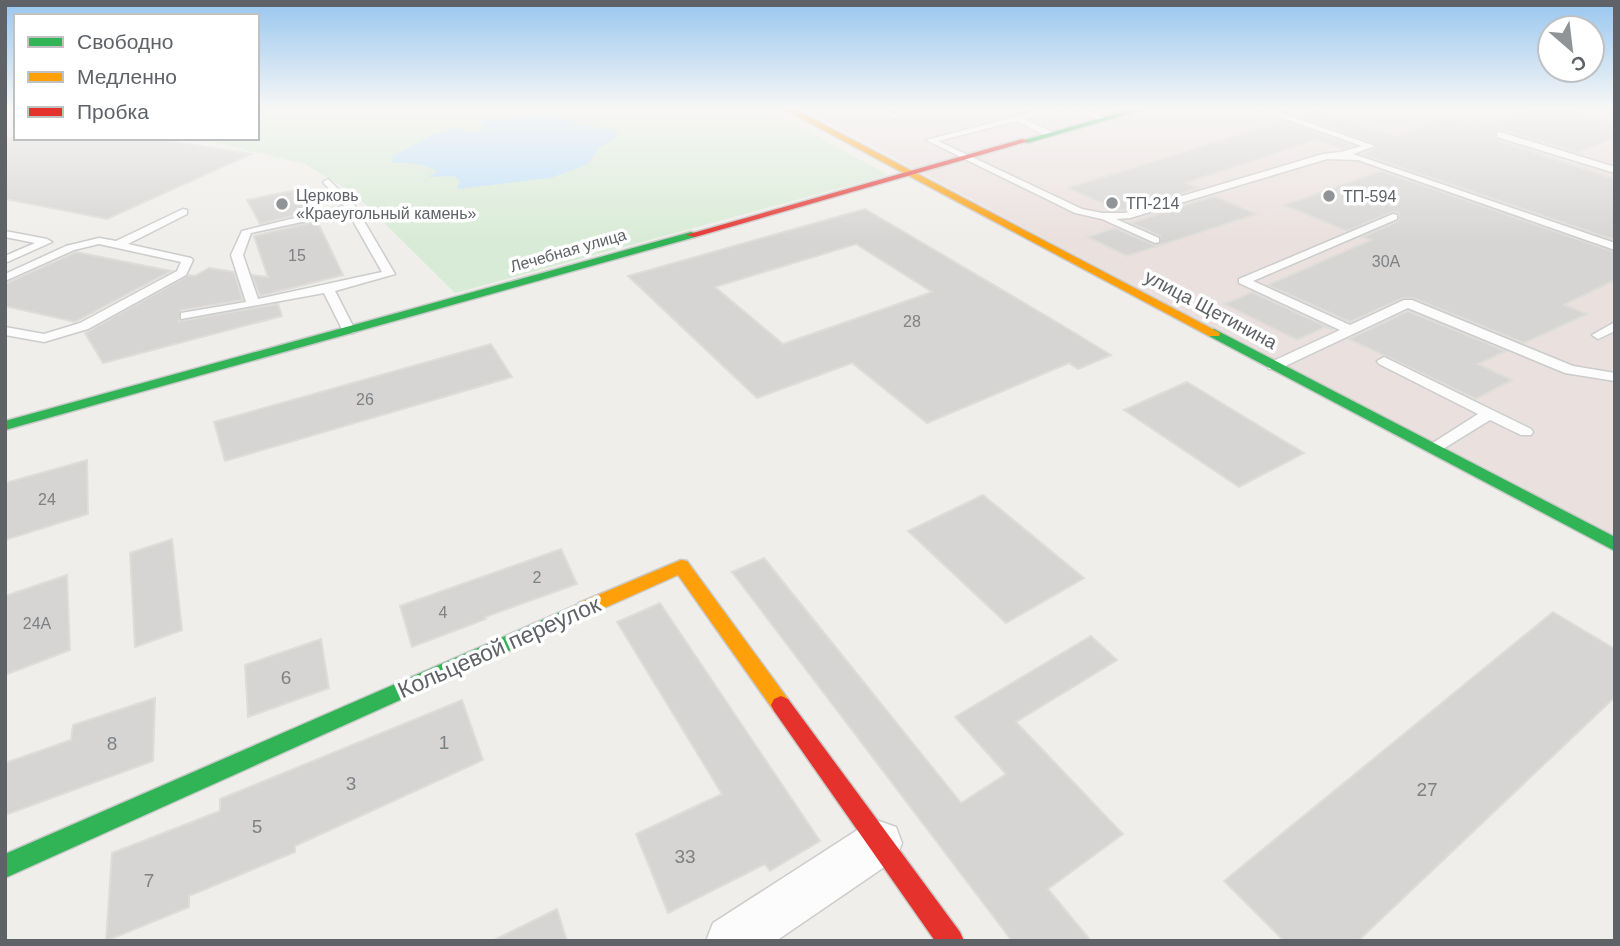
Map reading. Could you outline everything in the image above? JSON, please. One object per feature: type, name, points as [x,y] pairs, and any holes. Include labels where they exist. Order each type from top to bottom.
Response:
[{"type":"street","name":"улица Щетинина","points":[[870,153],[1615,545]]},
{"type":"street","name":"Лечебная улица","points":[[5,426],[982,153]]},
{"type":"street","name":"Кольцевой переулок","points":[[5,866],[681,566],[951,941]]},
{"type":"street","points":[[732,941],[879,843]]},
{"type":"lane","points":[[956,153],[1079,211],[1102,216],[1155,240]]},
{"type":"lane","points":[[1342,155],[1348,153]]},
{"type":"lane","points":[[1560,153],[1615,170]]},
{"type":"lane","points":[[1102,216],[1126,216],[1326,156],[1342,155],[1360,158],[1615,247]]},
{"type":"lane","points":[[1599,165],[1615,157]]},
{"type":"lane","points":[[185,316],[328,289],[390,274],[351,208],[328,182]]},
{"type":"lane","points":[[253,304],[237,255],[247,231],[351,208]]},
{"type":"lane","points":[[117,245],[183,212]]},
{"type":"lane","points":[[1350,330],[1243,281],[1393,216]]},
{"type":"lane","points":[[5,234],[47,242],[5,260]]},
{"type":"lane","points":[[5,278],[70,248],[99,241],[187,260],[182,273],[84,326],[44,338],[5,331]]},
{"type":"lane","points":[[328,289],[349,330]]},
{"type":"lane","points":[[1275,366],[1408,303],[1570,370],[1615,377]]},
{"type":"lane","points":[[1598,335],[1615,326]]},
{"type":"lane","points":[[1384,361],[1526,432]]},
{"type":"lane","points":[[1433,449],[1489,414]]},
{"type":"shaded area","points":[[885,153],[1615,153],[1615,543]]},
{"type":"green space","points":[[260,153],[848,153],[888,175],[455,293],[356,195],[305,164]]},
{"type":"water","points":[[398,153],[595,153],[588,164],[551,178],[457,189],[460,181],[454,176],[428,177],[437,171],[415,164],[392,163],[393,156]]},
{"type":"building","points":[[5,153],[251,154],[107,219],[5,199]]},
{"type":"building","points":[[1180,153],[1275,153],[1185,183],[1198,188],[1125,210],[1118,210],[1068,188]]},
{"type":"building","points":[[1536,153],[1615,179],[1615,240],[1361,154]]},
{"type":"building","points":[[1381,171],[1615,252],[1615,280],[1564,305],[1587,314],[1524,343],[1413,298],[1403,298],[1350,322],[1268,285],[1371,240],[1362,237],[1398,221],[1399,213],[1392,212],[1347,231],[1284,205]]},
{"type":"building","points":[[301,189],[312,211],[260,224],[247,200]]},
{"type":"building","points":[[1214,196],[1256,214],[1127,256],[1088,237],[1115,228],[1154,245],[1160,245],[1160,236],[1131,223]]},
{"type":"building","points":[[865,209],[1111,355],[1078,369],[1069,363],[927,423],[852,363],[757,398],[628,276]],"holes":[[[856,244],[932,292],[783,344],[715,287]]]},
{"type":"building","points":[[317,221],[343,275],[260,296],[252,275],[268,277],[254,236]]},
{"type":"building","points":[[76,252],[171,271],[75,322],[5,306],[5,284]]},
{"type":"building","points":[[209,268],[234,272],[243,300],[181,310],[179,321],[278,304],[282,316],[103,363],[85,333],[189,275],[195,276]]},
{"type":"building","points":[[1252,292],[1334,330],[1325,327],[1297,340],[1224,304]]},
{"type":"building","points":[[1408,311],[1506,351],[1478,364],[1512,380],[1476,399],[1349,339]]},
{"type":"building","points":[[491,344],[512,377],[225,461],[214,422]]},
{"type":"building","points":[[1187,382],[1304,453],[1239,487],[1124,410]]},
{"type":"building","points":[[87,460],[88,514],[5,540],[5,483]]},
{"type":"building","points":[[983,495],[1084,578],[1006,623],[908,531]]},
{"type":"building","points":[[172,539],[182,630],[135,647],[130,553]]},
{"type":"building","points":[[561,549],[577,584],[412,647],[400,606]]},
{"type":"building","points":[[764,558],[961,803],[1006,774],[955,717],[1091,636],[1117,660],[1016,722],[1123,834],[1048,889],[1091,941],[1012,941],[732,572]]},
{"type":"building","points":[[67,575],[70,650],[5,675],[5,596]]},
{"type":"building","points":[[660,603],[820,841],[770,871],[765,864],[668,913],[636,834],[722,794],[617,622]]},
{"type":"building","points":[[1553,612],[1615,649],[1615,697],[1358,941],[1284,941],[1224,881]]},
{"type":"building","points":[[321,639],[329,688],[248,717],[245,665]]},
{"type":"building","points":[[155,698],[153,761],[5,815],[5,763],[71,740],[73,725]]},
{"type":"building","points":[[462,700],[483,760],[295,846],[295,852],[189,896],[189,907],[106,941],[112,853],[220,811],[220,799]]},
{"type":"building","points":[[557,909],[567,941],[492,941]]},
{"type":"traffic: fast","points":[[5,426],[691,235]]},
{"type":"traffic: fast","points":[[1214,333],[1615,545]]},
{"type":"traffic: fast","points":[[5,866],[586,608]]},
{"type":"traffic: slow","points":[[872,153],[1214,333]]},
{"type":"traffic: slow","points":[[586,608],[681,566],[781,705]]},
{"type":"traffic: jam","points":[[691,235],[982,153]]},
{"type":"traffic: jam","points":[[781,705],[951,941]]},
{"type":"place","name":"ТП-594","points":[[1329,196]]},
{"type":"place","name":"ТП-214","points":[[1112,203]]},
{"type":"place","name":"Церковь «Краеугольный камень»","points":[[282,204]]}]
